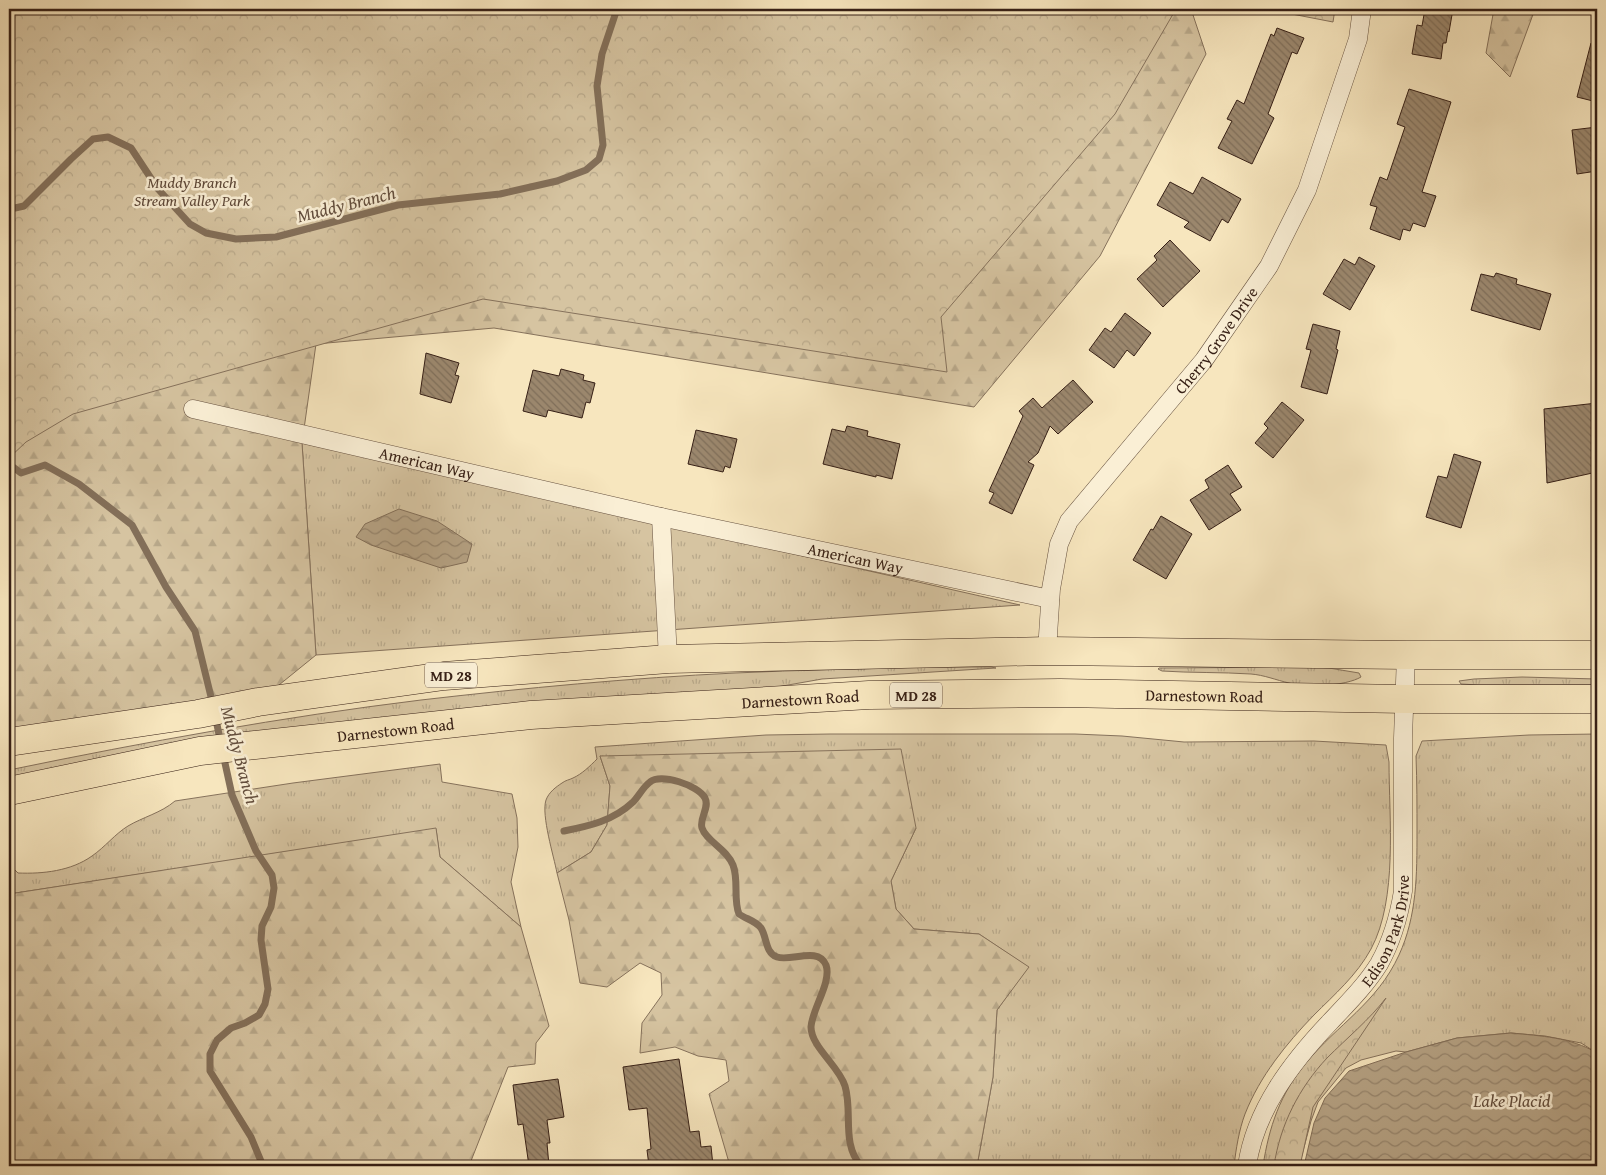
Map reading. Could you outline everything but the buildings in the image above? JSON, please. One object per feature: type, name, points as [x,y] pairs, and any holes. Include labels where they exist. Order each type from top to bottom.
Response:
[{"type":"main road","name":"MD 28","points":[[9,742],[198,714],[236,706],[444,676],[668,659],[1047,651],[1597,655]]},
{"type":"main road","name":"Darnestown Road","points":[[9,791],[200,751],[531,715],[869,696],[1060,693],[1405,699],[1597,699]]},
{"type":"street","name":"Cherry Grove Drive","points":[[1047,651],[1050,599],[1059,544],[1070,521],[1204,360],[1269,266],[1307,190],[1358,39],[1362,9]]},
{"type":"street","name":"American Way","points":[[193,409],[661,517],[1050,599]]},
{"type":"street","points":[[661,517],[668,659]]},
{"type":"street","name":"Edison Park Drive","points":[[1248,1166],[1254,1136],[1275,1091],[1315,1037],[1364,984],[1378,964],[1394,930],[1400,910],[1402,891],[1406,655]]},
{"type":"green space","name":"Muddy Branch Stream Valley Park","points":[[9,9],[1191,9],[1206,54],[1100,256],[974,407],[494,328],[316,344],[302,443],[316,655],[258,702],[9,742]]},
{"type":"green space","name":"Muddy Branch Stream Valley Park","points":[[9,9],[1176,9],[1115,114],[941,317],[947,372],[483,299],[73,414],[26,442],[9,458]]},
{"type":"green space","points":[[1266,9],[1335,9],[1333,22]]},
{"type":"green space","points":[[1494,9],[1535,9],[1510,77],[1486,53]]},
{"type":"green space","points":[[302,443],[1020,605],[316,655]]},
{"type":"green space","points":[[925,667],[996,668],[822,679],[760,690],[9,789],[9,770],[214,731],[317,714],[421,700],[499,691],[656,678],[759,672]]},
{"type":"green space","points":[[1316,667],[1359,673],[1361,677],[1336,684],[1296,685],[1251,674],[1173,672],[1158,669],[1159,668]]},
{"type":"green space","points":[[1522,677],[1597,679],[1597,685],[1479,685],[1461,684],[1459,681]]},
{"type":"green space","points":[[1075,734],[1184,742],[1314,741],[1386,745],[1389,762],[1390,858],[1389,883],[1380,929],[1371,949],[1359,967],[1294,1037],[1266,1074],[1245,1114],[1234,1166],[977,1166],[993,1077],[997,1010],[1028,967],[979,934],[914,929],[896,909],[891,881],[916,828],[600,756],[610,786],[607,825],[591,852],[557,873],[546,825],[546,800],[555,788],[580,774],[597,759],[595,747],[766,735]]},
{"type":"green space","points":[[1597,734],[1597,1053],[1581,1043],[1545,1036],[1511,1033],[1457,1038],[1406,1052],[1396,1051],[1361,1060],[1346,1068],[1318,1102],[1299,1166],[1263,1166],[1272,1124],[1289,1087],[1318,1049],[1380,987],[1390,972],[1405,940],[1415,895],[1417,848],[1416,756],[1422,741],[1529,735]]},
{"type":"green space","points":[[901,749],[916,828],[891,881],[896,909],[914,929],[979,934],[1029,967],[997,1010],[993,1077],[977,1166],[730,1166],[709,1094],[729,1081],[726,1060],[698,1056],[675,1047],[640,1053],[642,1023],[662,995],[661,973],[640,963],[607,987],[580,983],[569,920],[557,873],[591,852],[607,825],[610,786],[600,756]]},
{"type":"green space","points":[[440,764],[442,782],[512,794],[517,818],[518,847],[511,882],[521,927],[440,857],[436,829],[9,894],[9,864],[18,873],[47,872],[75,865],[92,856],[128,826],[164,809],[175,801],[293,783]]},
{"type":"green space","points":[[436,828],[440,857],[521,927],[549,1026],[536,1043],[535,1064],[508,1067],[469,1166],[9,1166],[9,894]]},
{"type":"green space","points":[[1386,998],[1313,1107],[1300,1166],[1274,1166],[1286,1122],[1308,1082],[1327,1058]]},
{"type":"water","points":[[399,509],[437,521],[472,544],[467,562],[441,568],[371,545],[356,537],[365,524]]},
{"type":"water","name":"Lake Placid","points":[[1511,1033],[1566,1040],[1597,1053],[1597,1166],[1304,1166],[1314,1123],[1325,1098],[1349,1071],[1406,1052],[1457,1038]]},
{"type":"waterway","name":"Muddy Branch","points":[[9,207],[24,206],[93,139],[108,137],[131,148],[158,189],[190,224],[206,233],[236,239],[276,237],[398,205],[500,194],[557,181],[586,170],[599,159],[603,145],[597,86],[602,54],[617,9]]},
{"type":"waterway","name":"Muddy Branch","points":[[9,464],[21,473],[45,465],[79,484],[132,525],[166,587],[195,631],[213,705]]},
{"type":"waterway","name":"Muddy Branch","points":[[215,715],[221,744]]},
{"type":"waterway","name":"Muddy Branch","points":[[223,754],[232,795],[256,851],[272,875],[274,888],[271,907],[262,926],[261,940],[268,989],[265,1004],[259,1015],[231,1028],[217,1040],[210,1054],[210,1071],[251,1137],[263,1166]]},
{"type":"waterway","points":[[564,831],[592,825],[617,814],[633,802],[650,782],[655,780],[662,779],[679,782],[701,793],[706,802],[701,824],[702,828],[704,833],[726,854],[733,865],[736,877],[736,902],[739,914],[761,928],[768,948],[773,955],[783,958],[817,956],[826,965],[826,979],[812,1020],[812,1034],[815,1042],[837,1071],[845,1086],[849,1138],[851,1148],[861,1166]]}]
